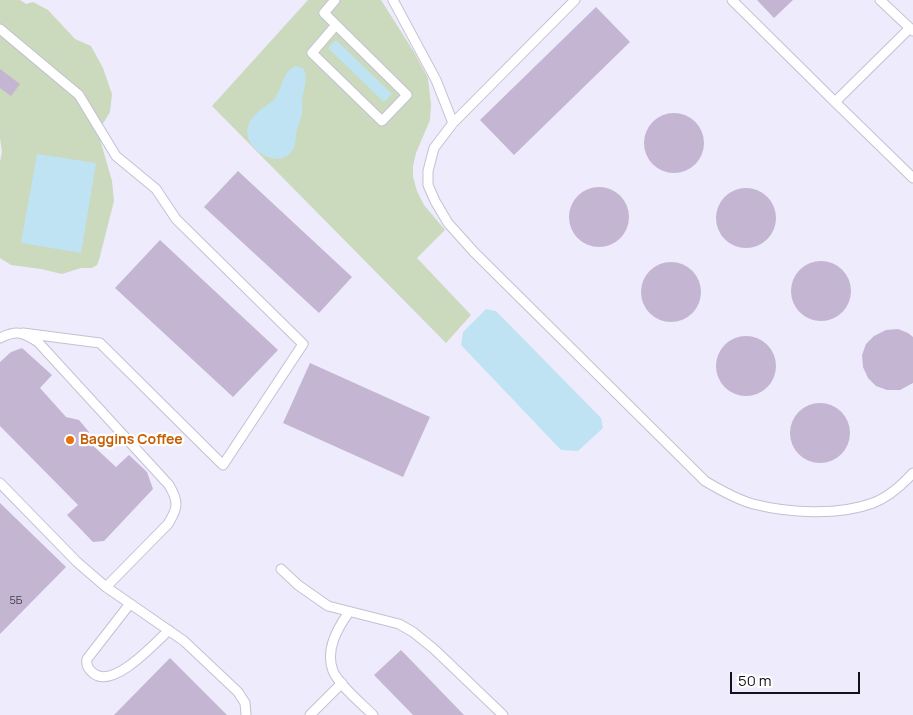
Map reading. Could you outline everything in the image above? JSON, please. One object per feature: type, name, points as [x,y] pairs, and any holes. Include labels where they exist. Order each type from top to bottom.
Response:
[{"type":"lane","points":[[335,0],[324,13],[407,95],[382,121],[312,53],[336,25]]},
{"type":"lane","points":[[393,0],[436,80],[453,123]]},
{"type":"lane","points":[[575,0],[453,123],[434,148],[428,171],[428,185],[448,223],[474,252],[705,480],[724,492],[752,504],[785,510],[816,512],[851,508],[874,502],[899,488],[913,474]]},
{"type":"lane","points":[[732,0],[835,102],[911,173]]},
{"type":"lane","points":[[835,102],[912,29],[880,0]]},
{"type":"lane","points":[[0,29],[79,96],[116,156],[156,189],[176,219],[303,344],[223,465],[100,343],[23,333],[11,333],[0,338]]},
{"type":"lane","points":[[23,333],[38,342],[45,349],[170,485],[175,494],[177,501],[175,513],[168,524],[106,587]]},
{"type":"lane","points":[[0,483],[78,562],[106,587],[129,605],[184,640],[238,692],[245,702],[246,715]]},
{"type":"lane","points":[[281,569],[298,585],[328,606],[399,624],[413,632],[434,649],[504,715]]},
{"type":"lane","points":[[129,605],[87,659],[87,666],[93,673],[103,677],[117,673],[132,664],[169,630]]},
{"type":"lane","points":[[349,612],[338,627],[332,642],[333,671],[373,715]]},
{"type":"lane","points":[[310,715],[342,683]]},
{"type":"shaded area","points":[[0,0],[913,0],[913,715],[0,715]]},
{"type":"green space","points":[[0,0],[20,0],[26,4],[33,2],[48,10],[75,39],[91,46],[103,68],[112,94],[110,112],[99,130],[99,136],[112,181],[114,201],[99,260],[97,265],[92,268],[81,268],[62,274],[11,265],[0,258],[0,162],[2,152],[0,138]]},
{"type":"green space","points":[[308,0],[381,0],[428,78],[431,105],[430,120],[416,153],[413,177],[424,205],[445,230],[417,258],[471,315],[446,343],[212,106]]},
{"type":"water","points":[[336,40],[392,94],[384,102],[328,48]]},
{"type":"water","points":[[297,66],[304,69],[306,77],[302,99],[302,114],[297,129],[295,146],[286,157],[270,158],[262,154],[250,142],[248,135],[249,123],[254,116],[275,98],[288,72]]},
{"type":"water","points":[[37,154],[96,163],[81,253],[21,243]]},
{"type":"water","points":[[486,309],[496,311],[601,418],[603,428],[578,451],[561,450],[461,345],[463,332]]},
{"type":"building","points":[[757,0],[793,0],[774,18]]},
{"type":"building","points":[[596,7],[630,42],[514,155],[480,120]]},
{"type":"building","points":[[0,69],[20,84],[11,96],[0,88]]},
{"type":"building","points":[[668,113],[680,113],[691,118],[699,126],[704,137],[702,155],[691,168],[680,173],[668,173],[657,168],[649,160],[644,149],[644,137],[649,126],[657,118]]},
{"type":"building","points":[[238,171],[352,277],[319,313],[204,207]]},
{"type":"building","points":[[593,187],[605,187],[616,192],[624,200],[629,211],[627,229],[616,242],[605,247],[593,247],[582,242],[574,234],[569,223],[569,211],[574,200],[582,192]]},
{"type":"building","points":[[740,188],[752,188],[763,193],[771,201],[776,212],[774,230],[763,243],[752,248],[740,248],[729,243],[721,235],[716,224],[716,212],[721,201],[729,193]]},
{"type":"building","points":[[160,240],[278,350],[233,397],[115,288]]},
{"type":"building","points":[[815,261],[827,261],[838,266],[846,274],[851,285],[849,303],[838,316],[827,321],[815,321],[804,316],[796,308],[791,297],[791,285],[796,274],[804,266]]},
{"type":"building","points":[[665,262],[677,262],[688,267],[696,275],[701,286],[699,304],[688,317],[677,322],[665,322],[654,317],[646,309],[641,298],[641,286],[646,275],[654,267]]},
{"type":"building","points":[[898,329],[913,337],[913,383],[900,390],[887,390],[876,386],[868,378],[863,367],[862,355],[866,344],[874,336],[886,330]]},
{"type":"building","points":[[740,336],[752,336],[763,341],[771,349],[776,360],[774,378],[763,391],[752,396],[740,396],[729,391],[721,383],[716,372],[716,360],[721,349],[729,341]]},
{"type":"building","points":[[22,348],[52,375],[40,388],[66,417],[79,420],[89,432],[89,442],[116,467],[129,455],[147,472],[153,489],[104,541],[93,542],[67,515],[78,505],[0,426],[0,362],[11,352]]},
{"type":"building","points":[[310,363],[430,417],[403,477],[283,423]]},
{"type":"building","points":[[814,403],[826,403],[837,408],[845,416],[850,427],[848,445],[837,458],[826,463],[814,463],[803,458],[795,450],[790,439],[790,427],[795,416],[803,408]]},
{"type":"building","points":[[0,503],[66,567],[0,634]]},
{"type":"building","points":[[401,650],[464,715],[413,715],[374,675]]},
{"type":"building","points":[[170,658],[227,715],[114,715]]},
{"type":"place","name":"Baggins Coffee","points":[[70,440]]}]
